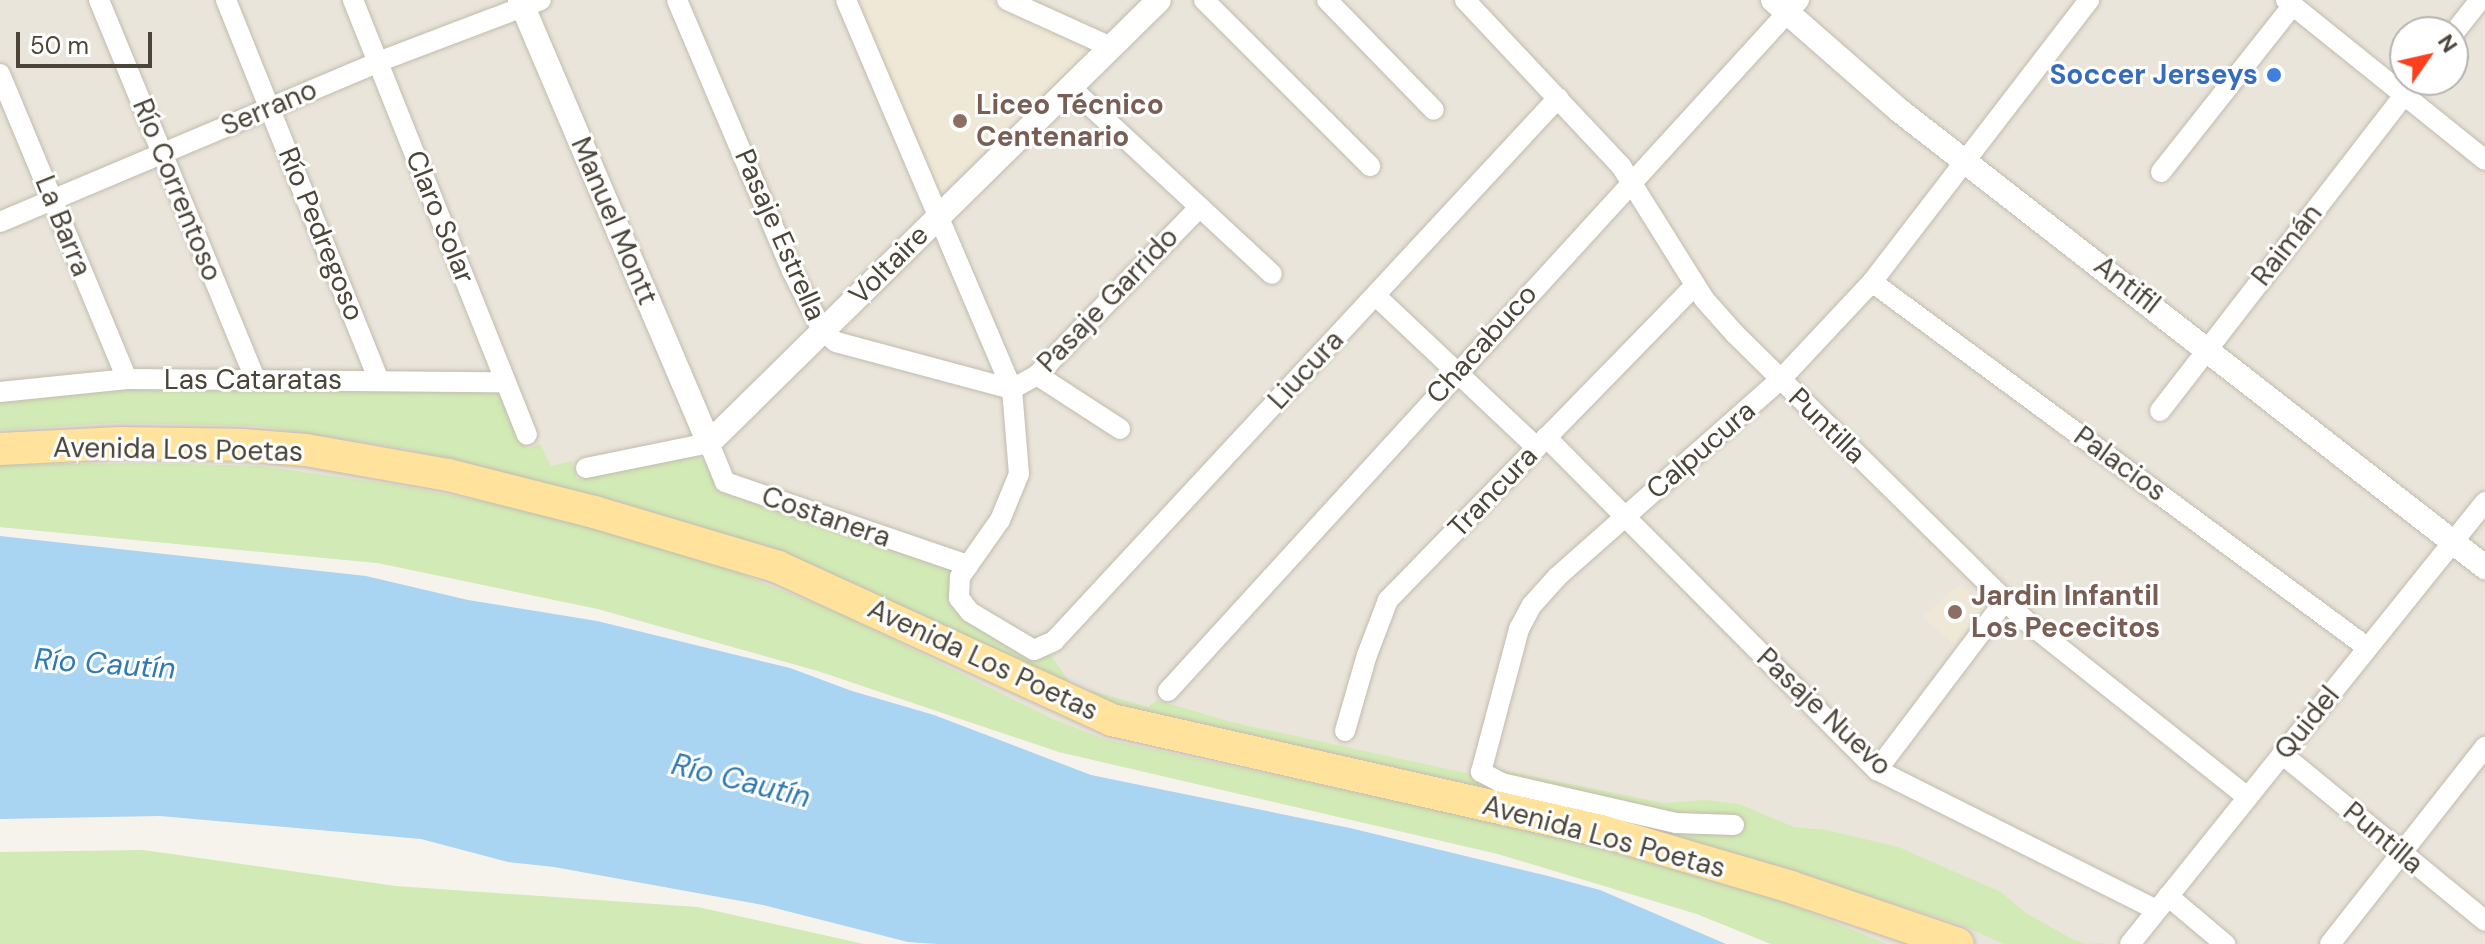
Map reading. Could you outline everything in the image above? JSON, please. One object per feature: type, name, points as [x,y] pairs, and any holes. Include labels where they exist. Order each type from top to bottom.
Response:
[{"type":"main road","name":"Avenida Los Poetas","points":[[0,449],[120,443],[243,445],[353,457],[448,475],[594,512],[778,567],[1112,720],[1601,831],[1836,902],[1958,944]]},
{"type":"street","name":"Río Correntoso","points":[[99,0],[255,379]]},
{"type":"street","name":"Río Pedregoso","points":[[226,0],[379,380]]},
{"type":"street","name":"Claro Solar","points":[[353,0],[527,434]]},
{"type":"street","name":"Pasaje Estrella","points":[[677,0],[792,271],[822,330],[846,346],[1012,389]]},
{"type":"street","points":[[846,0],[1012,389],[1019,474],[1000,520],[968,565]]},
{"type":"street","points":[[1007,0],[1111,47]]},
{"type":"street","name":"Voltaire","points":[[709,443],[1159,0]]},
{"type":"street","points":[[1204,0],[1370,166]]},
{"type":"street","points":[[1327,0],[1434,110]]},
{"type":"street","name":"Puntilla","points":[[1465,0],[1632,179],[1695,285],[1718,316],[1780,380],[2005,601],[2068,657],[2247,797]]},
{"type":"street","name":"Calpucura","points":[[1734,825],[1676,823],[1502,783],[1481,772],[1515,641],[1525,616],[1557,577],[1780,380],[1872,282],[2089,0]]},
{"type":"street","points":[[2467,16],[2480,0]]},
{"type":"street","points":[[2161,172],[2290,2],[2389,72]]},
{"type":"street","name":"Serrano","points":[[0,222],[378,62],[528,3]]},
{"type":"street","name":"Manuel Montt","points":[[528,3],[709,443]]},
{"type":"street","name":"Antifil","points":[[1786,5],[1869,86],[2485,567]]},
{"type":"street","name":"Chacabuco","points":[[1168,691],[1786,5]]},
{"type":"street","name":"La Barra","points":[[0,74],[127,379]]},
{"type":"street","points":[[1070,87],[1272,274]]},
{"type":"street","name":"Raimán","points":[[2160,411],[2403,96]]},
{"type":"street","points":[[2419,96],[2485,160]]},
{"type":"street","name":"Liucura","points":[[968,565],[960,577],[958,591],[970,612],[1030,649],[1044,648],[1054,641],[1558,98]]},
{"type":"street","name":"Pasaje Garrido","points":[[1012,389],[1037,375],[1200,207]]},
{"type":"street","name":"Palacios","points":[[1872,282],[2368,648]]},
{"type":"street","name":"Trancura","points":[[1345,731],[1367,655],[1388,600],[1695,285]]},
{"type":"street","name":"Pasaje Nuevo","points":[[1376,296],[1456,373],[1541,442],[1623,518],[1877,770],[2163,903],[2225,944]]},
{"type":"street","points":[[1037,375],[1120,429]]},
{"type":"street","name":"Las Cataratas","points":[[0,391],[127,379],[506,382]]},
{"type":"street","points":[[586,468],[709,443]]},
{"type":"street","name":"Costanera","points":[[709,443],[725,482],[968,565]]},
{"type":"street","name":"Quidel","points":[[2130,944],[2485,502]]},
{"type":"street","points":[[1877,770],[2005,601]]},
{"type":"street","points":[[2330,944],[2485,747]]},
{"type":"street","name":"Puntilla","points":[[2282,754],[2485,921]]},
{"type":"shaded area","points":[[0,0],[2485,0],[2485,944],[1771,944],[1697,914],[1498,854],[1059,752],[818,671],[598,609],[378,563],[0,527]]},
{"type":"shaded area","name":"Liceo Técnico Centenario","points":[[856,0],[983,0],[1093,47],[937,196]]},
{"type":"shaded area","name":"Jardin Infantil Los Pececitos","points":[[1960,584],[1986,608],[1954,645],[1923,617]]},
{"type":"green space","points":[[381,386],[505,394],[527,449],[540,444],[551,466],[572,461],[577,479],[695,455],[710,466],[723,491],[966,571],[955,592],[1041,641],[1077,693],[1093,691],[1148,707],[1157,700],[1231,722],[1489,778],[1491,768],[1664,803],[1706,800],[1739,804],[1794,827],[1826,830],[1898,847],[2001,892],[2026,913],[2087,944],[2004,944],[1959,924],[1606,815],[1208,725],[1081,700],[1009,660],[800,561],[687,523],[460,461],[403,448],[256,426],[115,423],[0,430],[0,389]]},
{"type":"green space","points":[[141,463],[260,466],[396,485],[587,521],[701,551],[746,576],[843,615],[1053,719],[1104,739],[1522,828],[1684,871],[1791,905],[1887,944],[1771,944],[1697,914],[1498,854],[1059,752],[818,671],[598,609],[378,563],[0,527],[0,465]]},
{"type":"green space","points":[[143,850],[396,886],[698,907],[864,944],[0,944],[0,852]]},
{"type":"water","name":"Río Cautín","points":[[0,536],[366,576],[468,600],[597,621],[790,668],[852,691],[934,715],[1091,775],[1350,828],[1600,890],[1726,944],[908,942],[763,905],[554,867],[508,862],[421,839],[160,816],[0,819]]},
{"type":"place","name":"Soccer Jerseys","points":[[2274,75]]},
{"type":"place","name":"Liceo Técnico Centenario","points":[[960,121]]},
{"type":"place","name":"Jardin Infantil Los Pececitos","points":[[1955,612]]}]
